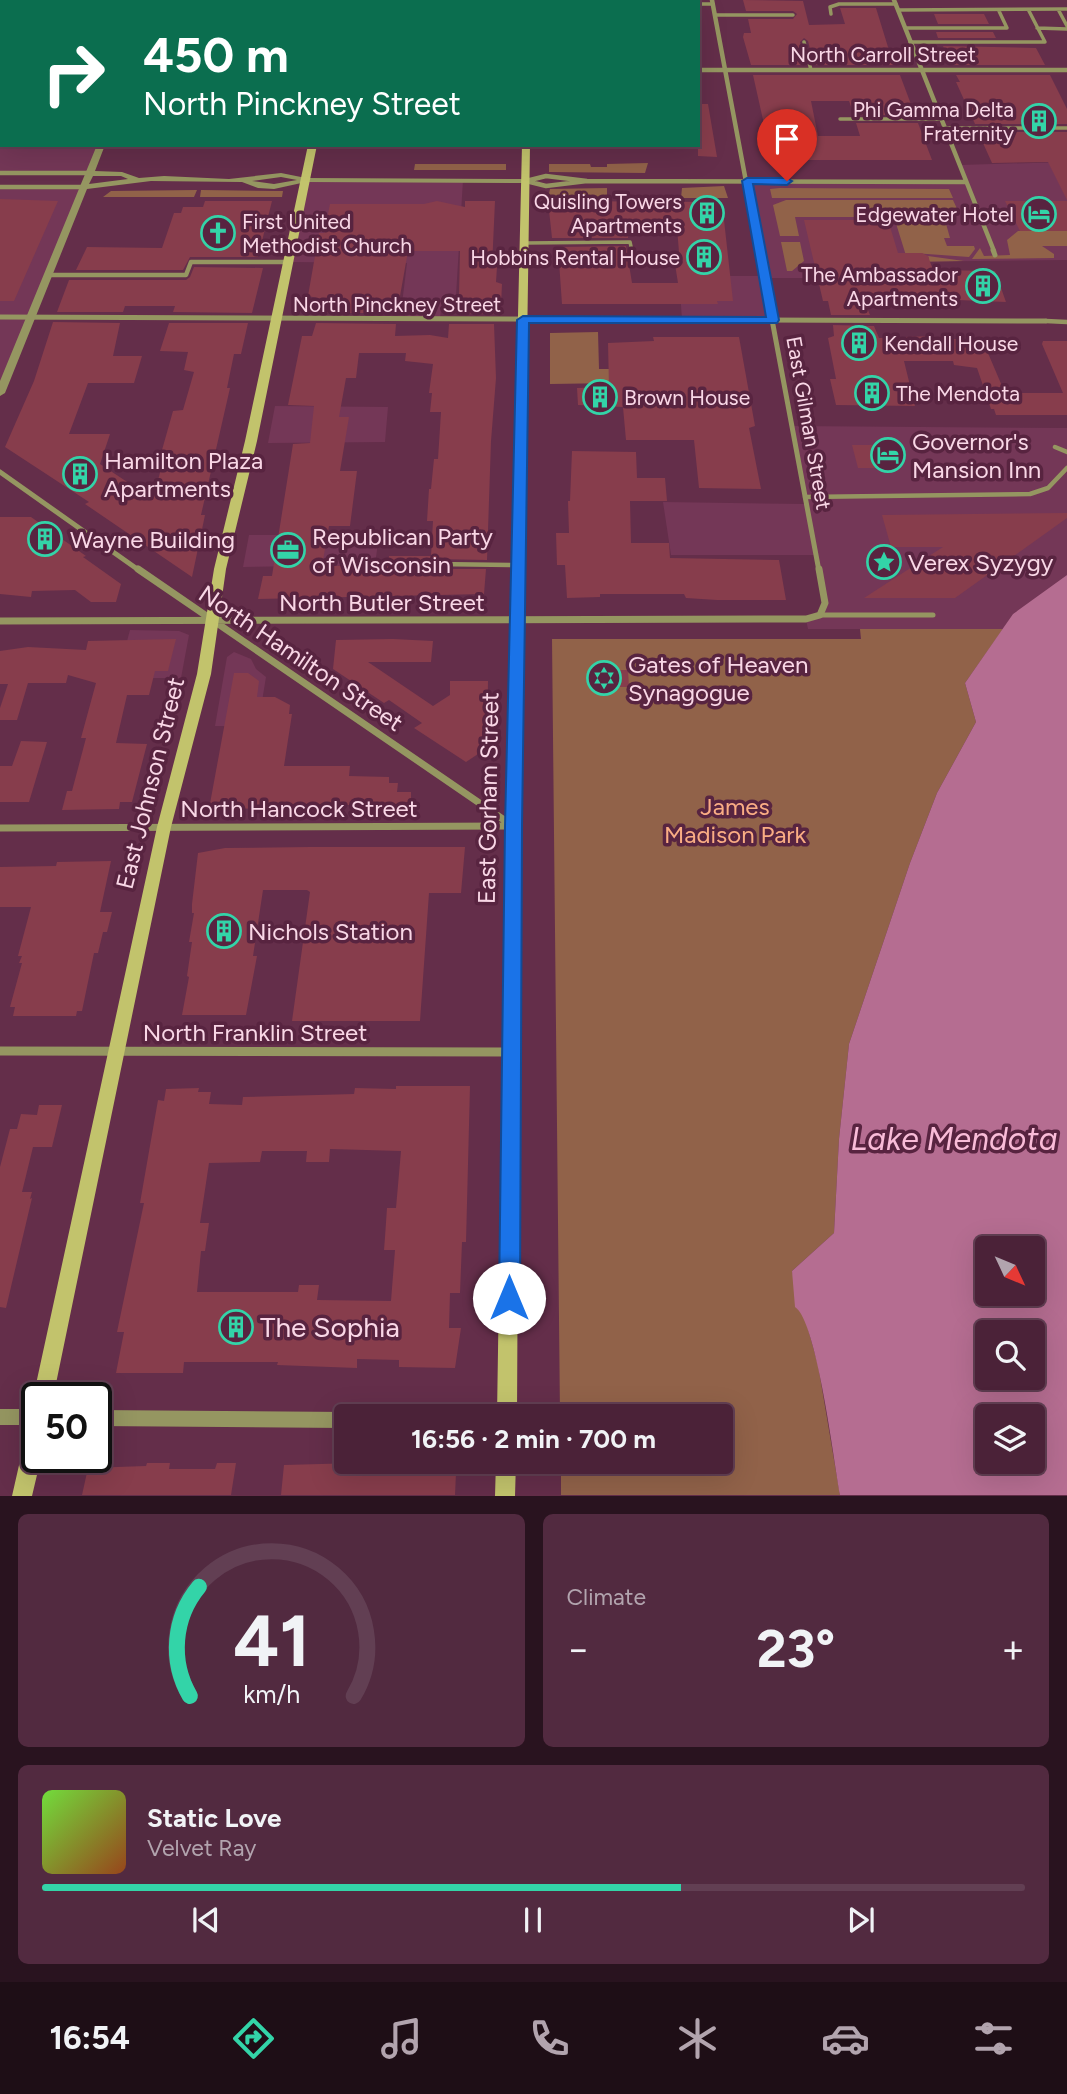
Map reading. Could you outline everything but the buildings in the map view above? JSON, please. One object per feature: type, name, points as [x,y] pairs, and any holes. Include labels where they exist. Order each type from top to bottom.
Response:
[{"type":"main road","name":"East Johnson Street","points":[[46,1382],[164,827],[204,674],[220,569],[313,147]]},
{"type":"main road","name":"East Gorham Street","points":[[507,1404],[513,826],[526,147]]},
{"type":"main road","points":[[22,1496],[27,1473]]},
{"type":"main road","points":[[505,1496],[506,1474]]},
{"type":"street","name":"East Gilman Street","points":[[712,2],[825,603],[820,615]]},
{"type":"street","points":[[895,2],[995,255]]},
{"type":"street","name":"North Carroll Street","points":[[700,70],[1067,70]]},
{"type":"street","points":[[0,393],[100,147]]},
{"type":"street","points":[[0,173],[122,174],[138,180]]},
{"type":"street","points":[[526,181],[546,176],[587,181]]},
{"type":"street","points":[[0,187],[116,186],[138,180],[243,180],[270,186],[287,186],[305,180],[526,181],[546,186],[587,181],[966,182]]},
{"type":"street","name":"North Pinckney Street","points":[[0,317],[1046,321]]},
{"type":"street","name":"North Hamilton Street","points":[[0,472],[513,826]]},
{"type":"street","name":"North Butler Street","points":[[0,621],[806,619],[820,615]]},
{"type":"street","name":"North Hancock Street","points":[[0,828],[513,826]]},
{"type":"street","name":"North Franklin Street","points":[[0,1051],[511,1052]]},
{"type":"street","points":[[0,1417],[21,1418]]},
{"type":"street","points":[[112,1418],[334,1420]]},
{"type":"lane","points":[[831,14],[830,8],[839,4],[895,2]]},
{"type":"lane","points":[[898,10],[1067,9]]},
{"type":"lane","points":[[905,27],[1006,28],[999,11]]},
{"type":"lane","points":[[910,42],[1045,42],[1029,11]]},
{"type":"lane","points":[[1037,29],[1067,27],[1059,11]]},
{"type":"lane","points":[[715,15],[793,15]]},
{"type":"lane","points":[[1004,31],[1010,42]]},
{"type":"lane","points":[[804,42],[811,70]]},
{"type":"lane","points":[[840,119],[941,119]]},
{"type":"lane","points":[[945,128],[1067,128]]},
{"type":"lane","points":[[525,243],[630,242],[633,259]]},
{"type":"lane","points":[[48,275],[187,275],[191,262],[288,262]]},
{"type":"lane","points":[[1046,321],[1067,322]]},
{"type":"lane","points":[[1055,447],[1067,452]]},
{"type":"lane","points":[[805,497],[1019,496],[1048,488],[1067,468]]},
{"type":"lane","points":[[435,564],[518,565]]},
{"type":"lane","points":[[820,615],[933,615]]},
{"type":"shaded area","points":[[0,147],[100,147],[89,173],[0,173]]},
{"type":"shaded area","points":[[1067,162],[1067,260],[898,262],[903,278],[765,278],[773,320],[682,320],[679,276],[764,276],[747,181],[965,182],[960,165]]},
{"type":"shaded area","points":[[305,180],[463,180],[456,296],[442,296],[440,320],[400,320],[407,263],[289,262]]},
{"type":"shaded area","points":[[0,187],[84,187],[0,393]]},
{"type":"shaded area","points":[[275,406],[388,407],[385,442],[268,443]]},
{"type":"shaded area","points":[[792,426],[1067,428],[1067,575],[1013,614],[1003,629],[808,629],[806,619],[823,611],[816,555],[671,555],[663,502],[806,504]]},
{"type":"shaded area","points":[[249,535],[379,535],[375,565],[243,567]]},
{"type":"shaded area","points":[[130,630],[179,631],[189,635],[181,678],[117,678]]},
{"type":"shaded area","points":[[234,652],[251,659],[256,669],[266,677],[258,726],[215,726],[227,657]]},
{"type":"green space","points":[[648,163],[645,173],[549,172],[549,164],[590,164],[591,167],[607,167],[607,164]]},
{"type":"green space","points":[[415,164],[506,164],[506,170],[414,170]]},
{"type":"green space","points":[[724,186],[728,198],[681,198],[682,188]]},
{"type":"green space","points":[[607,188],[607,197],[548,198],[550,189]]},
{"type":"green space","points":[[770,189],[949,189],[953,198],[772,198]]},
{"type":"green space","points":[[197,190],[194,197],[103,197],[111,191]]},
{"type":"green space","points":[[201,190],[283,191],[282,197],[200,197]]},
{"type":"green space","points":[[786,200],[953,200],[959,213],[943,213],[950,238],[944,238],[947,246],[974,246],[975,249],[969,257],[913,253],[929,259],[928,256],[964,261],[908,262],[894,217],[795,217],[799,236],[780,236],[773,205]]},
{"type":"green space","points":[[1018,231],[1067,231],[1067,246],[1042,246],[1054,254],[1054,258],[972,259],[980,248],[984,256],[1010,255],[1007,240]]},
{"type":"green space","points":[[781,242],[800,242],[804,261],[792,271],[787,271]]},
{"type":"green space","points":[[598,332],[599,369],[615,369],[616,383],[550,384],[550,333]]},
{"type":"green space","name":"James Madison Park","points":[[860,629],[1003,629],[965,683],[976,722],[937,793],[910,863],[849,1044],[839,1139],[834,1233],[792,1271],[818,1365],[840,1495],[561,1495],[561,1474],[733,1474],[733,1404],[560,1404],[552,639],[861,639]]},
{"type":"water","name":"Lake Mendota","points":[[1067,575],[1067,1495],[840,1495],[817,1364],[803,1318],[795,1307],[792,1271],[834,1233],[839,1139],[849,1044],[910,863],[937,793],[976,722],[965,683],[1013,614]]},
{"type":"place","name":"Phi Gamma Delta Fraternity","points":[[1039,121]]},
{"type":"place","name":"Quisling Towers Apartments","points":[[707,213]]},
{"type":"place","name":"Edgewater Hotel","points":[[1039,214]]},
{"type":"place","name":"First United Methodist Church","points":[[218,233]]},
{"type":"place","name":"Hobbins Rental House","points":[[704,257]]},
{"type":"place","name":"The Ambassador Apartments","points":[[983,286]]},
{"type":"place","name":"Kendall House","points":[[859,343]]},
{"type":"place","name":"The Mendota","points":[[872,393]]},
{"type":"place","name":"Brown House","points":[[600,397]]},
{"type":"place","name":"Governor's Mansion Inn","points":[[888,455]]},
{"type":"place","name":"Hamilton Plaza Apartments","points":[[80,474]]},
{"type":"place","name":"Wayne Building","points":[[45,539]]},
{"type":"place","name":"Republican Party of Wisconsin","points":[[288,550]]},
{"type":"place","name":"Verex Syzygy","points":[[884,562]]},
{"type":"place","name":"Gates of Heaven Synagogue","points":[[604,678]]},
{"type":"place","name":"Nichols Station","points":[[224,931]]},
{"type":"place","name":"The Sophia","points":[[236,1327]]},
{"type":"route","points":[[509,1298],[513,826],[523,320],[773,320],[747,181],[787,181]]}]
